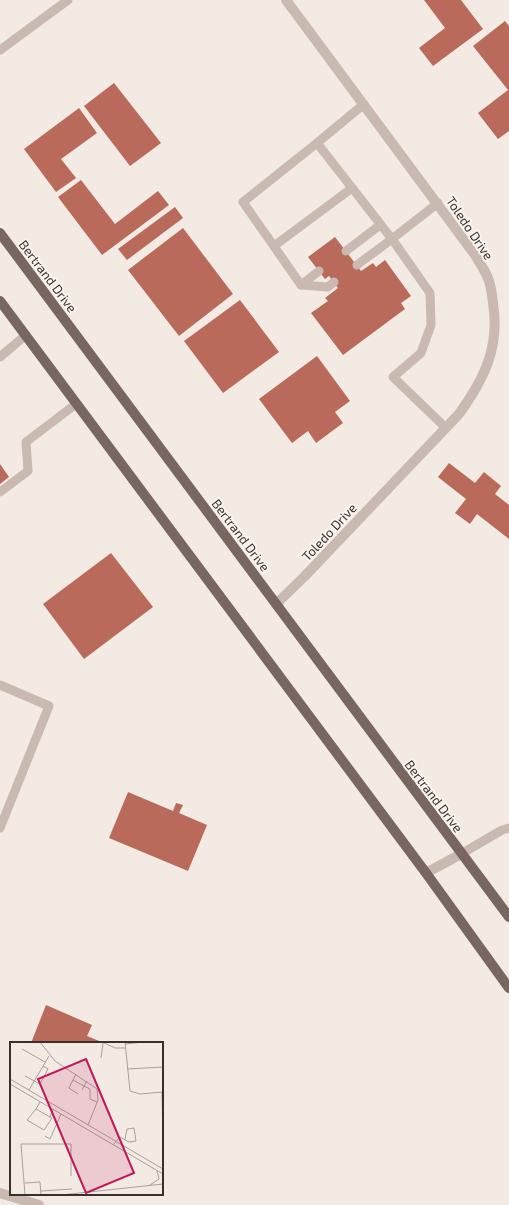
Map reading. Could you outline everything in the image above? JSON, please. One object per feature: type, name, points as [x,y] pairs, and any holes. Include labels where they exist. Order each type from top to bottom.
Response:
[{"type":"main road","name":"Bertrand Drive","points":[[0,233],[509,917]]},
{"type":"main road","points":[[0,301],[426,873],[509,988]]},
{"type":"street","name":"Toledo Drive","points":[[276,604],[304,577],[459,414],[486,370],[491,352],[496,318],[487,276],[460,232],[286,0]]},
{"type":"street","points":[[426,873],[461,854]]},
{"type":"street","points":[[0,1193],[39,1205]]},
{"type":"lane","points":[[0,50],[68,0]]},
{"type":"lane","points":[[301,285],[243,202],[364,104]]},
{"type":"lane","points":[[317,143],[392,239],[430,293],[431,325],[421,353],[393,377],[445,427]]},
{"type":"lane","points":[[274,246],[352,188]]},
{"type":"lane","points":[[357,265],[438,203]]},
{"type":"lane","points":[[346,251],[380,225]]},
{"type":"lane","points":[[301,285],[319,271]]},
{"type":"lane","points":[[301,285],[328,287],[334,282]]},
{"type":"lane","points":[[0,357],[26,335]]},
{"type":"lane","points":[[0,492],[28,471],[26,442],[76,404]]},
{"type":"lane","points":[[0,685],[49,706],[0,828]]},
{"type":"lane","points":[[461,854],[502,830],[509,828]]},
{"type":"building","points":[[424,0],[461,0],[483,29],[433,66],[419,48],[445,28]]},
{"type":"building","points":[[505,21],[509,26],[509,131],[498,139],[478,113],[508,90],[473,46]]},
{"type":"building","points":[[114,83],[161,143],[130,166],[84,106]]},
{"type":"building","points":[[79,108],[97,133],[61,159],[76,178],[56,192],[24,149]]},
{"type":"building","points":[[81,180],[115,224],[158,191],[169,205],[102,255],[58,197]]},
{"type":"building","points":[[175,207],[183,218],[127,260],[118,249]]},
{"type":"building","points":[[183,228],[233,294],[179,336],[128,270]]},
{"type":"building","points":[[335,237],[361,271],[373,263],[376,267],[385,260],[411,296],[401,303],[405,309],[343,355],[311,313],[328,301],[325,298],[338,288],[329,276],[325,279],[308,257]]},
{"type":"building","points":[[240,300],[279,352],[223,393],[184,341]]},
{"type":"building","points":[[317,356],[350,401],[335,412],[343,423],[316,443],[308,431],[292,443],[259,399]]},
{"type":"building","points":[[449,463],[475,483],[484,472],[501,486],[495,494],[509,505],[509,539],[477,514],[470,524],[455,513],[466,499],[438,477]]},
{"type":"building","points":[[0,464],[9,477],[0,484]]},
{"type":"building","points":[[111,553],[153,607],[84,659],[43,604]]},
{"type":"building","points":[[128,792],[173,811],[176,803],[183,805],[179,813],[207,825],[188,871],[109,838]]},
{"type":"building","points":[[46,1005],[92,1025],[87,1036],[102,1042],[31,1042]]}]
